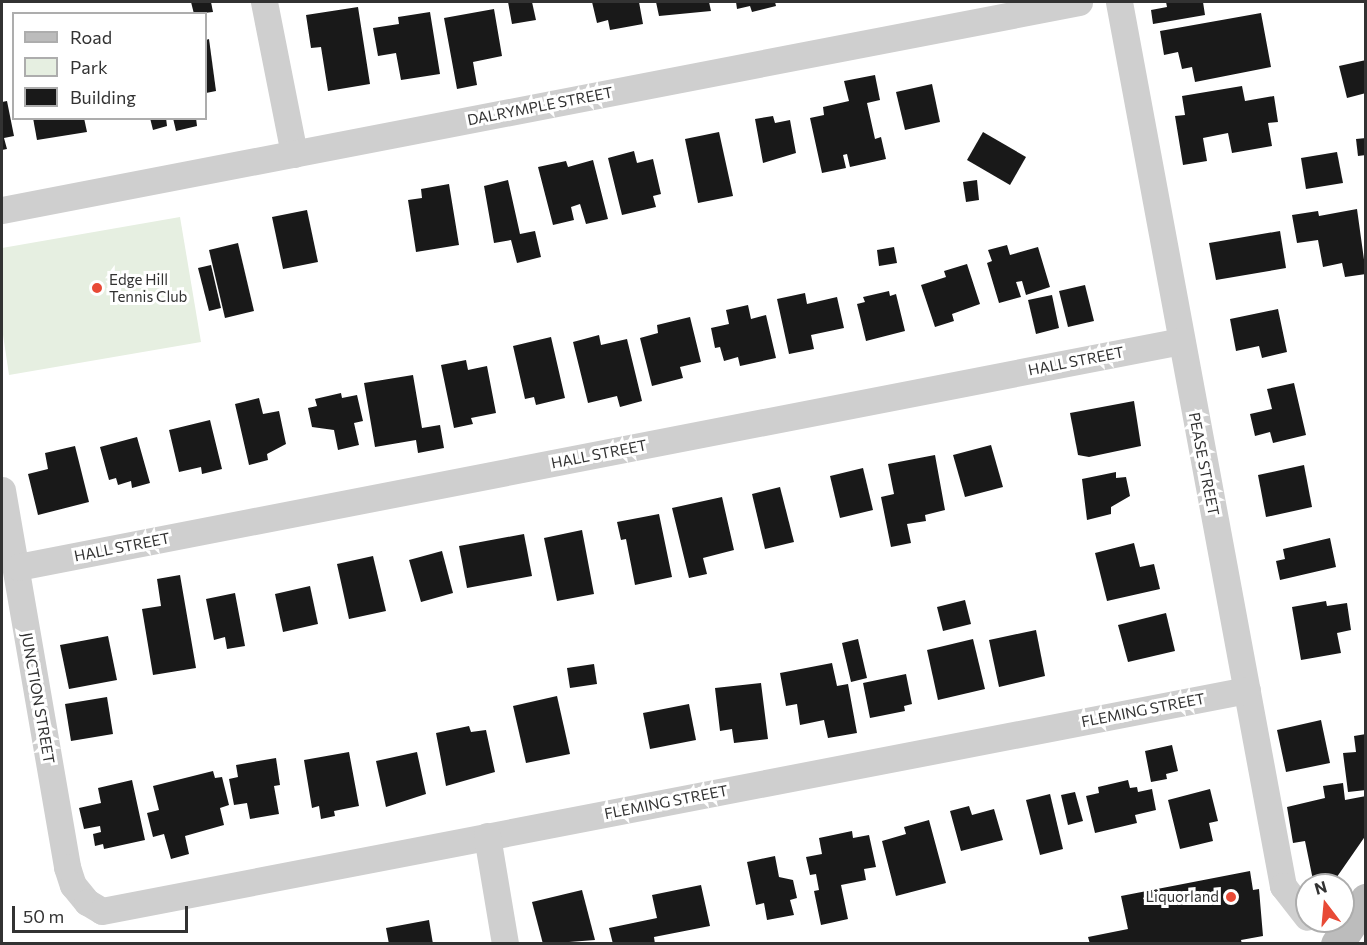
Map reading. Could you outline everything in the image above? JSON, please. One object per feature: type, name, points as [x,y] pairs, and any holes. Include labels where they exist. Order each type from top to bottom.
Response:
[{"type":"street","points":[[264,2],[294,154]]},
{"type":"street","name":"DALRYMPLE STREET","points":[[2,210],[1079,2]]},
{"type":"street","name":"PEASE STREET","points":[[1119,2],[1283,886],[1295,902]]},
{"type":"street","name":"HALL STREET","points":[[18,567],[1181,341]]},
{"type":"street","name":"JUNCTION STREET","points":[[2,490],[18,567],[67,867],[73,885],[87,902]]},
{"type":"street","name":"FLEMING STREET","points":[[87,902],[102,911],[118,911],[1247,690]]},
{"type":"street","points":[[487,837],[505,944]]},
{"type":"street","points":[[1332,936],[1365,900]]},
{"type":"green space","name":"Edge Hill Tennis Club","points":[[180,217],[201,342],[9,375],[2,328],[2,248]]},
{"type":"building","points":[[191,2],[211,2],[213,12],[194,12]]},
{"type":"building","points":[[508,2],[532,2],[536,20],[512,24]]},
{"type":"building","points":[[592,2],[639,2],[643,24],[610,30],[608,20],[597,23]]},
{"type":"building","points":[[656,2],[709,2],[711,11],[659,16]]},
{"type":"building","points":[[736,2],[775,2],[776,6],[752,12],[750,6],[737,9]]},
{"type":"building","points":[[1166,2],[1203,2],[1205,15],[1153,24],[1151,10],[1167,7]]},
{"type":"building","points":[[358,7],[370,84],[328,91],[321,47],[311,48],[306,15]]},
{"type":"building","points":[[494,9],[502,56],[473,62],[477,85],[457,89],[444,18]]},
{"type":"building","points":[[430,12],[440,74],[401,80],[396,53],[378,56],[373,28],[399,24],[398,17]]},
{"type":"building","points":[[1261,13],[1271,67],[1195,82],[1192,67],[1182,69],[1178,52],[1164,55],[1160,31]]},
{"type":"building","points":[[209,39],[216,91],[207,93],[207,40]]},
{"type":"building","points":[[1366,60],[1366,93],[1347,98],[1339,66]]},
{"type":"building","points":[[875,75],[880,100],[867,103],[875,139],[881,137],[886,159],[850,167],[847,154],[843,155],[846,168],[822,173],[810,118],[824,115],[823,107],[849,101],[844,81]]},
{"type":"building","points":[[932,84],[940,122],[905,130],[896,92]]},
{"type":"building","points":[[1242,86],[1245,101],[1274,96],[1278,122],[1268,123],[1272,146],[1232,153],[1228,133],[1203,138],[1207,161],[1183,165],[1175,116],[1185,115],[1182,96]]},
{"type":"building","points":[[7,101],[14,136],[4,138],[7,149],[2,150],[2,102]]},
{"type":"building","points":[[773,116],[775,123],[790,120],[796,153],[763,163],[755,119]]},
{"type":"building","points":[[33,120],[84,120],[87,132],[37,140]]},
{"type":"building","points":[[150,120],[166,120],[167,126],[153,130]]},
{"type":"building","points":[[173,120],[196,120],[197,126],[176,131]]},
{"type":"building","points":[[719,132],[733,196],[698,203],[685,139]]},
{"type":"building","points":[[983,132],[1026,157],[1010,185],[967,160]]},
{"type":"building","points":[[1366,138],[1366,155],[1358,156],[1356,139]]},
{"type":"building","points":[[634,151],[637,163],[653,159],[661,194],[653,196],[656,207],[622,215],[608,158]]},
{"type":"building","points":[[1337,152],[1343,183],[1306,189],[1301,158]]},
{"type":"building","points":[[593,160],[608,219],[586,224],[580,204],[571,207],[574,220],[553,225],[538,167],[566,161],[568,167]]},
{"type":"building","points":[[508,180],[520,234],[535,231],[541,257],[517,263],[511,240],[494,243],[484,186]]},
{"type":"building","points":[[977,180],[979,200],[966,202],[963,182]]},
{"type":"building","points":[[449,184],[459,245],[416,252],[408,200],[422,198],[421,189]]},
{"type":"building","points":[[1357,209],[1366,274],[1345,277],[1342,263],[1323,267],[1318,240],[1297,243],[1292,215],[1318,211],[1319,216]]},
{"type":"building","points":[[307,210],[318,262],[283,269],[272,217]]},
{"type":"building","points":[[1280,231],[1286,268],[1216,280],[1209,243]]},
{"type":"building","points":[[238,243],[254,311],[225,318],[209,250]]},
{"type":"building","points":[[1007,245],[1010,255],[1038,247],[1050,287],[1026,295],[1022,281],[1016,282],[1021,297],[999,303],[987,263],[992,261],[988,250]]},
{"type":"building","points":[[894,247],[897,263],[879,266],[877,250]]},
{"type":"building","points":[[967,264],[980,304],[952,314],[954,321],[935,327],[921,285],[946,277],[944,271]]},
{"type":"building","points":[[211,265],[221,308],[209,311],[198,268]]},
{"type":"building","points":[[1085,285],[1094,321],[1068,327],[1059,291]]},
{"type":"building","points":[[889,291],[890,296],[896,294],[905,331],[866,341],[857,304],[865,302],[863,297]]},
{"type":"building","points":[[805,293],[807,304],[837,297],[844,328],[811,335],[814,349],[789,354],[777,299]]},
{"type":"building","points":[[1052,295],[1059,328],[1036,334],[1028,300]]},
{"type":"building","points":[[748,305],[751,319],[766,315],[776,358],[740,366],[738,357],[724,361],[720,347],[715,348],[711,328],[729,324],[726,310]]},
{"type":"building","points":[[1278,309],[1287,352],[1262,358],[1259,346],[1236,351],[1230,319]]},
{"type":"building","points":[[690,317],[701,362],[680,367],[683,378],[652,386],[640,338],[658,333],[657,325]]},
{"type":"building","points":[[599,335],[601,345],[627,339],[642,401],[620,407],[617,396],[588,403],[573,342]]},
{"type":"building","points":[[551,337],[565,398],[536,405],[534,397],[525,399],[513,346]]},
{"type":"building","points":[[466,360],[468,370],[487,366],[496,413],[471,418],[473,424],[454,428],[441,365]]},
{"type":"building","points":[[413,375],[422,428],[440,425],[444,448],[418,453],[416,440],[375,447],[364,383]]},
{"type":"building","points":[[1294,383],[1306,435],[1273,443],[1270,432],[1255,436],[1250,414],[1272,409],[1267,389]]},
{"type":"building","points":[[341,393],[342,398],[357,395],[363,421],[354,423],[359,445],[338,450],[334,430],[312,427],[308,408],[317,406],[315,399]]},
{"type":"building","points":[[259,398],[263,414],[279,411],[286,444],[267,454],[268,460],[249,465],[235,404]]},
{"type":"building","points":[[1134,401],[1141,446],[1089,457],[1078,455],[1070,413]]},
{"type":"building","points":[[210,420],[222,469],[202,474],[201,467],[179,472],[169,430]]},
{"type":"building","points":[[137,437],[150,483],[132,488],[131,481],[118,485],[116,478],[109,480],[100,447]]},
{"type":"building","points":[[991,445],[1003,487],[965,497],[953,455]]},
{"type":"building","points":[[75,446],[89,502],[38,515],[28,474],[48,469],[45,453]]},
{"type":"building","points":[[935,455],[945,510],[925,515],[926,521],[907,524],[911,543],[891,547],[881,497],[894,494],[888,464]]},
{"type":"building","points":[[1304,465],[1312,507],[1266,517],[1258,475]]},
{"type":"building","points":[[863,468],[873,510],[840,518],[830,476]]},
{"type":"building","points":[[1116,472],[1116,478],[1126,477],[1130,496],[1111,507],[1111,514],[1087,520],[1082,479]]},
{"type":"building","points":[[780,487],[794,542],[765,549],[752,494]]},
{"type":"building","points":[[722,497],[734,550],[703,558],[707,574],[689,578],[672,508]]},
{"type":"building","points":[[659,514],[672,577],[635,585],[626,539],[621,540],[617,522]]},
{"type":"building","points":[[582,530],[594,594],[557,601],[544,538]]},
{"type":"building","points":[[524,534],[532,576],[467,588],[459,546]]},
{"type":"building","points":[[1330,538],[1336,567],[1280,580],[1276,561],[1285,559],[1283,549]]},
{"type":"building","points":[[1134,543],[1140,567],[1154,564],[1160,589],[1107,601],[1095,553]]},
{"type":"building","points":[[442,551],[453,593],[421,602],[409,560]]},
{"type":"building","points":[[373,556],[386,611],[349,619],[337,564]]},
{"type":"building","points":[[180,575],[196,668],[153,675],[142,609],[161,606],[157,579]]},
{"type":"building","points":[[310,586],[318,624],[283,632],[275,594]]},
{"type":"building","points":[[235,593],[245,646],[227,649],[225,637],[214,640],[206,599]]},
{"type":"building","points":[[965,600],[971,624],[943,631],[937,607]]},
{"type":"building","points":[[1326,601],[1327,606],[1347,603],[1351,630],[1337,633],[1341,653],[1301,660],[1292,607]]},
{"type":"building","points":[[1166,613],[1175,651],[1128,662],[1118,625]]},
{"type":"building","points":[[1036,630],[1045,676],[999,687],[989,640]]},
{"type":"building","points":[[108,636],[117,680],[69,689],[60,645]]},
{"type":"building","points":[[858,639],[867,678],[851,682],[842,643]]},
{"type":"building","points":[[973,639],[985,689],[938,700],[927,650]]},
{"type":"building","points":[[832,663],[837,686],[848,684],[857,733],[828,738],[824,720],[800,725],[797,704],[786,706],[780,673]]},
{"type":"building","points":[[594,664],[597,684],[570,688],[567,668]]},
{"type":"building","points":[[906,674],[912,704],[904,706],[905,711],[870,718],[863,683]]},
{"type":"building","points":[[761,683],[768,739],[734,743],[732,729],[720,731],[715,688]]},
{"type":"building","points":[[557,696],[570,754],[526,763],[513,706]]},
{"type":"building","points":[[107,697],[113,734],[71,741],[65,704]]},
{"type":"building","points":[[689,704],[696,740],[650,749],[643,713]]},
{"type":"building","points":[[1321,720],[1330,763],[1286,772],[1277,730]]},
{"type":"building","points":[[469,726],[471,732],[486,730],[495,772],[446,786],[436,733]]},
{"type":"building","points":[[1366,734],[1366,790],[1348,792],[1343,753],[1356,752],[1354,736]]},
{"type":"building","points":[[1172,745],[1178,771],[1166,774],[1167,779],[1151,782],[1145,751]]},
{"type":"building","points":[[349,752],[359,806],[334,811],[335,816],[321,819],[319,806],[312,808],[304,760]]},
{"type":"building","points":[[417,752],[426,794],[386,807],[376,761]]},
{"type":"building","points":[[276,758],[280,785],[274,786],[279,814],[250,819],[247,803],[234,805],[229,779],[238,777],[236,765]]},
{"type":"building","points":[[213,771],[215,778],[222,777],[229,805],[220,808],[224,825],[185,836],[189,854],[171,859],[164,834],[153,837],[147,813],[159,810],[153,786]]},
{"type":"building","points":[[132,780],[145,840],[104,849],[103,844],[95,846],[93,834],[101,832],[100,826],[84,829],[79,808],[101,803],[98,788]]},
{"type":"building","points":[[1128,780],[1130,788],[1137,787],[1138,792],[1152,789],[1156,810],[1135,815],[1137,823],[1095,833],[1086,796],[1099,793],[1098,787]]},
{"type":"building","points":[[1343,783],[1345,800],[1366,796],[1366,835],[1340,873],[1312,873],[1305,841],[1293,843],[1287,807],[1325,798],[1323,786]]},
{"type":"building","points":[[1210,789],[1218,821],[1209,823],[1213,841],[1180,849],[1168,800]]},
{"type":"building","points":[[1075,792],[1083,821],[1068,825],[1061,795]]},
{"type":"building","points":[[1050,794],[1063,849],[1040,855],[1026,800]]},
{"type":"building","points":[[969,806],[972,815],[994,809],[1003,840],[961,851],[950,811]]},
{"type":"building","points":[[929,820],[946,883],[896,896],[882,841],[906,834],[904,827]]},
{"type":"building","points":[[852,831],[853,838],[869,835],[876,867],[864,869],[866,880],[841,885],[848,919],[821,925],[814,891],[819,890],[816,874],[810,875],[806,857],[822,854],[819,838]]},
{"type":"building","points":[[775,856],[779,877],[793,880],[797,898],[790,900],[794,915],[767,920],[764,903],[756,905],[747,862]]},
{"type":"building","points":[[1250,871],[1253,890],[1259,889],[1263,936],[1241,940],[1242,944],[1090,944],[1088,937],[1128,929],[1121,896]]},
{"type":"building","points":[[701,885],[710,926],[654,937],[655,944],[613,944],[609,928],[657,918],[652,895]]},
{"type":"building","points":[[582,890],[595,940],[543,944],[532,902]]},
{"type":"building","points":[[429,920],[433,944],[389,944],[386,928]]},
{"type":"place","name":"Edge Hill Tennis Club","points":[[97,288]]},
{"type":"place","name":"Liquorland","points":[[1231,897]]}]
